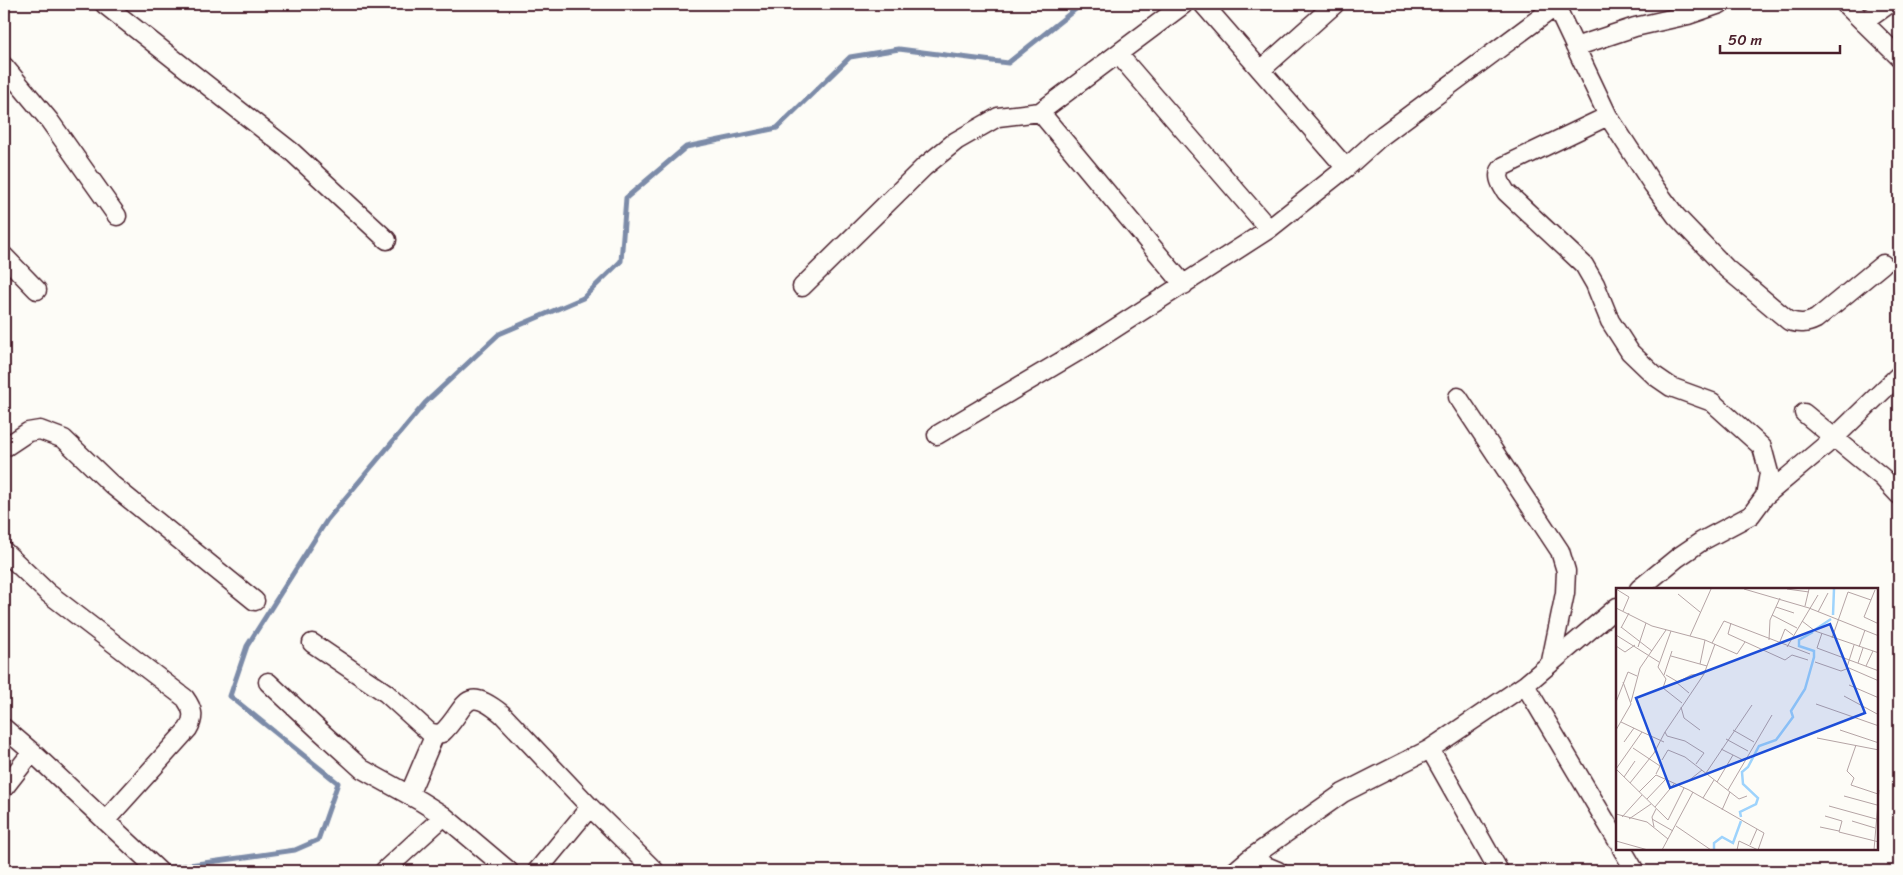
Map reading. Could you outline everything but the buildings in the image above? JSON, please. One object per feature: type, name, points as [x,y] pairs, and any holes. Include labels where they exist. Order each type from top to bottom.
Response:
[{"type":"street","points":[[104,4],[292,152],[387,240]]},
{"type":"street","points":[[802,287],[924,166],[956,141],[998,118],[1040,112],[1184,4]]},
{"type":"street","points":[[1203,4],[1346,168]]},
{"type":"street","points":[[1260,70],[1335,4]]},
{"type":"street","points":[[1575,47],[1635,27],[1688,15],[1720,4]]},
{"type":"street","points":[[1845,4],[1899,57]]},
{"type":"street","points":[[1864,22],[1889,4]]},
{"type":"street","points":[[937,435],[1089,346],[1269,229],[1346,168],[1379,138],[1556,5],[1608,116],[1653,185],[1676,216],[1727,269],[1789,321],[1798,324],[1808,323],[1816,319],[1883,264]]},
{"type":"street","points":[[1118,54],[1269,229]]},
{"type":"street","points":[[4,66],[49,120],[117,216]]},
{"type":"street","points":[[1040,112],[1184,285]]},
{"type":"street","points":[[1608,116],[1504,166],[1501,169],[1500,184],[1506,192],[1584,265],[1595,284],[1610,320],[1630,352],[1655,376],[1671,387],[1712,402],[1762,447],[1769,473],[1765,496]]},
{"type":"street","points":[[4,256],[37,290]]},
{"type":"street","points":[[1640,588],[1676,558],[1702,541],[1751,515],[1765,496],[1834,438],[1899,375]]},
{"type":"street","points":[[1458,397],[1560,551],[1566,571],[1565,593],[1552,661]]},
{"type":"street","points":[[1804,413],[1882,477],[1899,495]]},
{"type":"street","points":[[4,447],[28,432],[40,430],[64,439],[112,485],[256,601]]},
{"type":"street","points":[[4,551],[48,593],[185,698],[191,706],[193,721],[188,729],[105,821]]},
{"type":"street","points":[[1235,871],[1249,859],[1343,793],[1430,748],[1525,685],[1616,608]]},
{"type":"street","points":[[312,643],[386,693],[423,728],[435,734],[442,734],[458,712],[470,700],[478,699],[488,703],[502,714],[590,807],[656,871]]},
{"type":"street","points":[[268,682],[362,769],[444,816],[506,870]]},
{"type":"street","points":[[1525,685],[1616,838]]},
{"type":"street","points":[[4,728],[156,868]]},
{"type":"street","points":[[409,795],[435,734]]},
{"type":"street","points":[[1430,748],[1499,871]]},
{"type":"street","points":[[4,788],[32,752]]},
{"type":"street","points":[[537,871],[590,807]]},
{"type":"street","points":[[384,871],[444,816]]},
{"type":"street","points":[[1623,850],[1635,871]]},
{"type":"street","points":[[1249,859],[1278,871]]},
{"type":"waterway","points":[[161,869],[295,850],[318,840],[338,783],[230,696],[247,646],[327,520],[425,403],[499,334],[583,298],[621,261],[626,198],[686,147],[777,128],[850,57],[899,49],[1008,63],[1082,4]]}]
